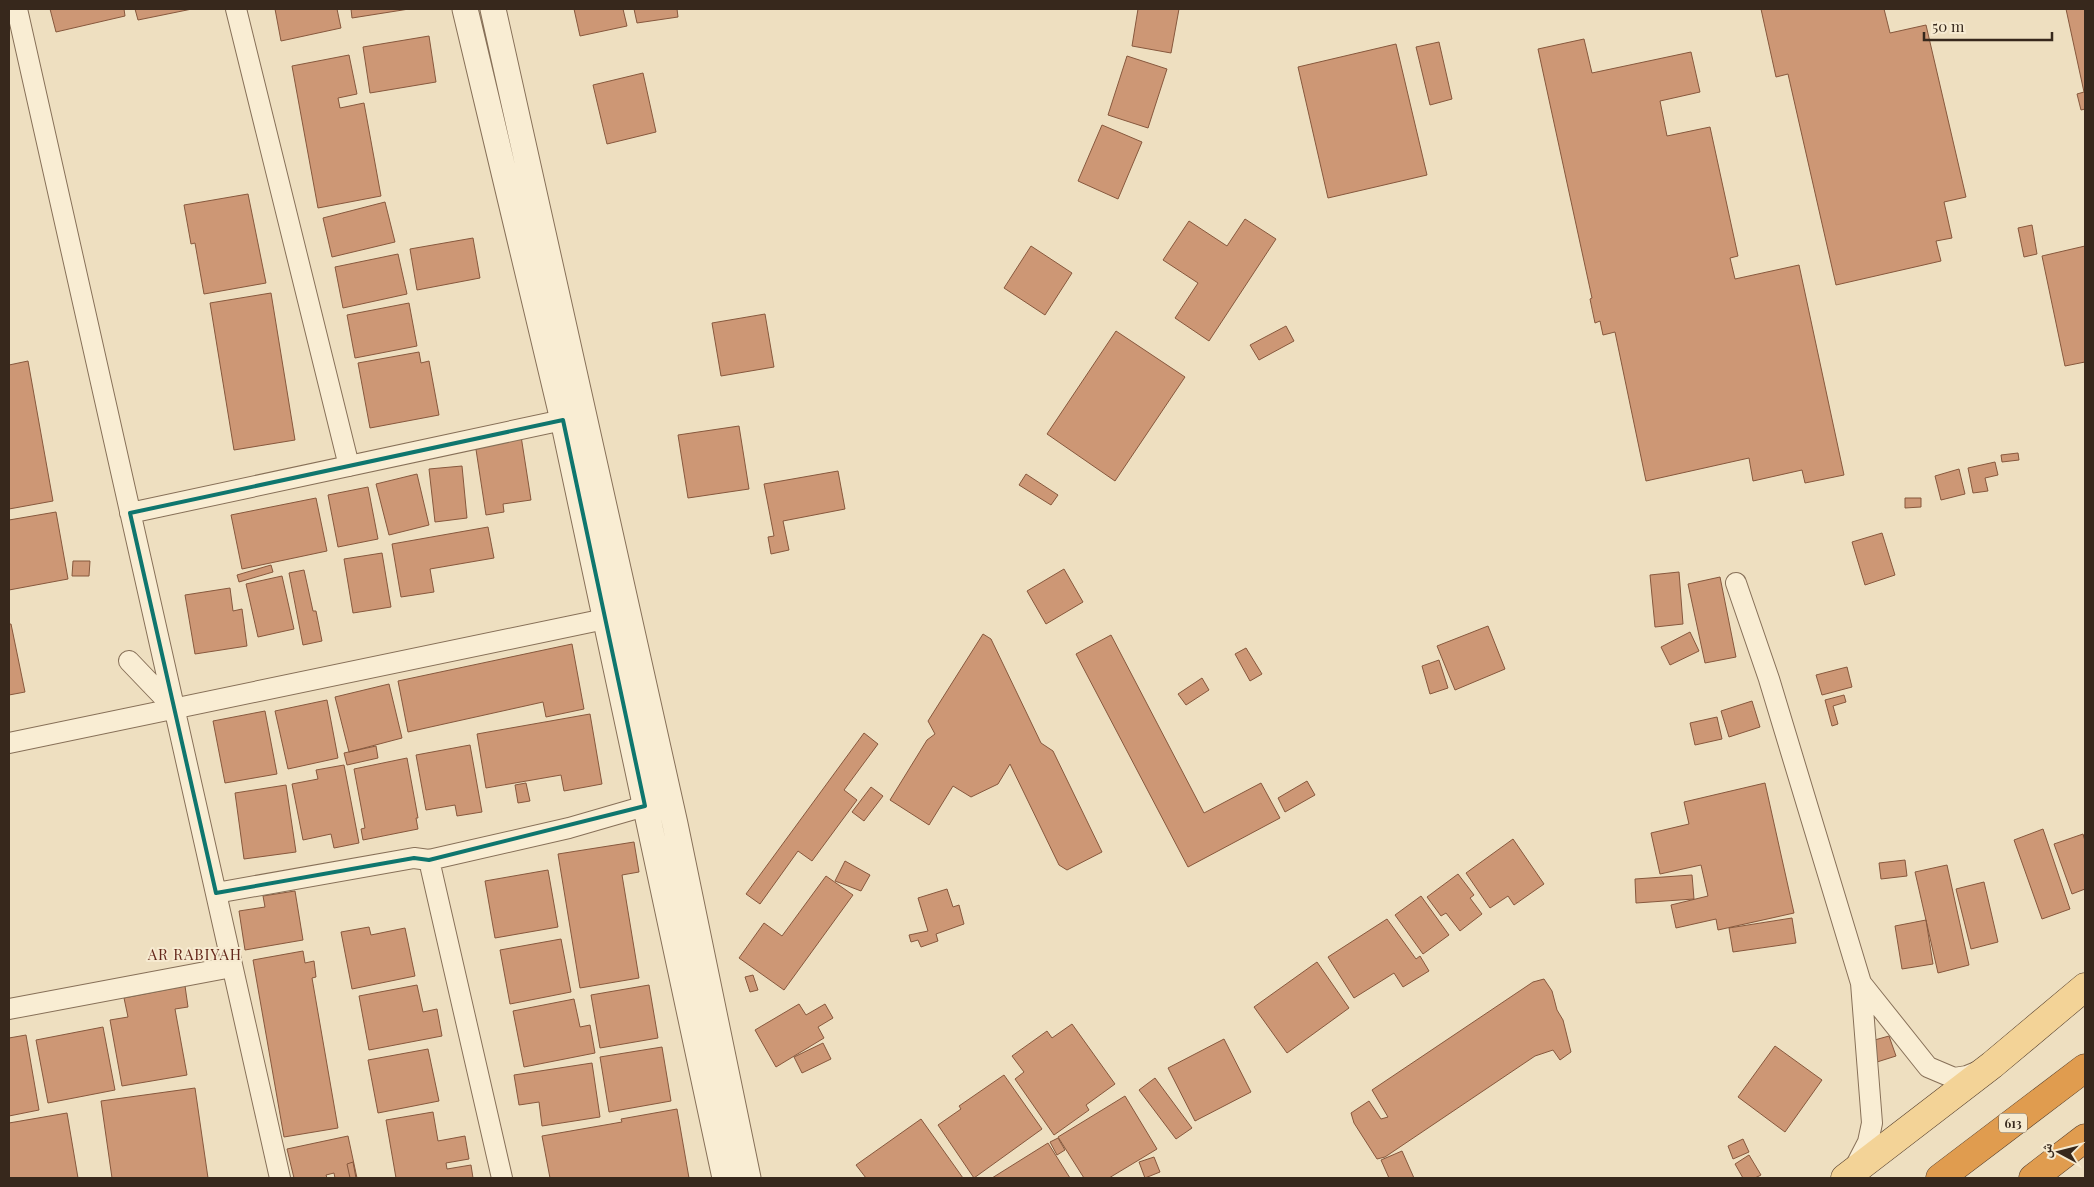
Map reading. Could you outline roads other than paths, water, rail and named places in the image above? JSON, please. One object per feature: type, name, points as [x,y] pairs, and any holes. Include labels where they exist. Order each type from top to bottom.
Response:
[{"type":"highway","name":"613","points":[[1940,1178],[2085,1068]]},
{"type":"highway","points":[[2033,1178],[2085,1138]]},
{"type":"main road","points":[[1846,1177],[1992,1064],[2085,987]]},
{"type":"street","points":[[17,9],[280,1178]]},
{"type":"street","points":[[236,9],[348,466]]},
{"type":"street","points":[[465,9],[563,420],[724,1178]]},
{"type":"street","points":[[493,9],[675,824],[748,1178]]},
{"type":"street","points":[[130,513],[563,420]]},
{"type":"street","points":[[1736,583],[1770,678],[1861,983],[1872,1124],[1861,1158],[1846,1177]]},
{"type":"street","points":[[9,743],[606,619]]},
{"type":"street","points":[[129,660],[174,708]]},
{"type":"street","points":[[216,892],[414,858],[429,860],[568,828],[645,806]]},
{"type":"street","points":[[429,860],[502,1178]]},
{"type":"street","points":[[9,1009],[232,967]]},
{"type":"street","points":[[1861,983],[1928,1067],[1954,1078],[1967,1076],[1992,1064]]},
{"type":"district","name":"AR RABIYAH","points":[[195,954]]}]
